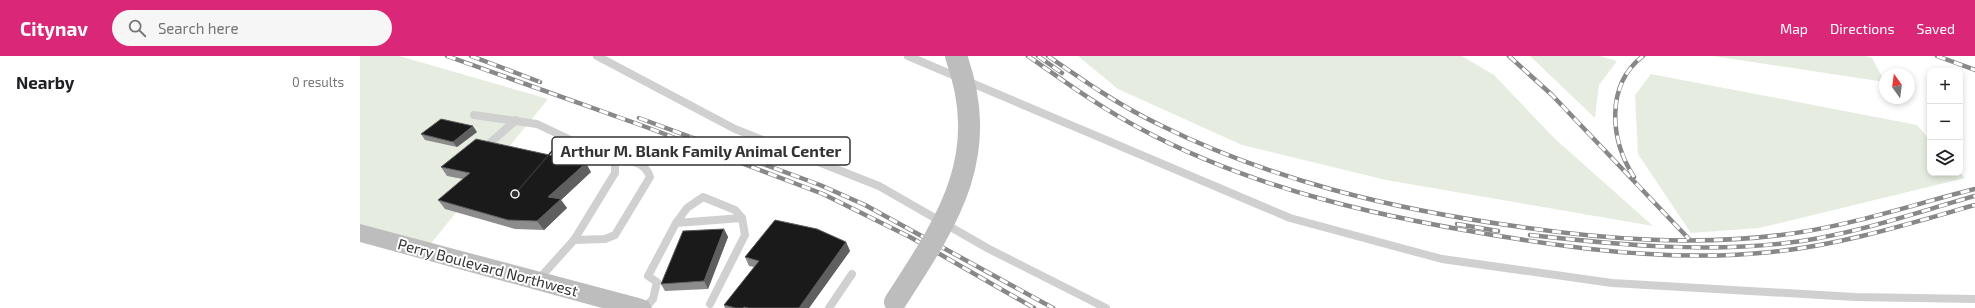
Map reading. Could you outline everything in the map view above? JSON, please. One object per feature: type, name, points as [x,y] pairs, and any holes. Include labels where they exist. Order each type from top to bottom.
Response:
[{"type":"street","points":[[893,305],[943,226],[960,183],[970,134],[968,97],[962,70],[956,56]]},
{"type":"street","name":"Perry Boulevard Northwest","points":[[360,233],[639,308]]},
{"type":"lane","points":[[597,56],[668,92],[734,129],[879,186],[996,252],[1064,288],[1106,308]]},
{"type":"lane","points":[[908,56],[1290,218],[1442,259],[1612,284],[1855,297],[1975,299]]},
{"type":"lane","points":[[474,115],[537,124],[615,161],[630,160],[649,171],[650,176],[615,235],[605,239],[574,240]]},
{"type":"lane","points":[[490,143],[516,120]]},
{"type":"lane","points":[[538,281],[574,240],[615,173],[615,161]]},
{"type":"lane","points":[[645,308],[653,299],[658,282],[648,276],[676,223],[687,208],[703,197],[735,210],[742,218],[745,235],[710,304]]},
{"type":"lane","points":[[676,223],[742,218]]},
{"type":"lane","points":[[829,308],[852,274]]},
{"type":"shaded area","points":[[360,56],[399,56],[548,99],[424,252],[360,234]]},
{"type":"shaded area","points":[[1078,56],[1462,56],[1494,75],[1554,138],[1653,226],[1386,180],[1242,145],[1118,89]]},
{"type":"shaded area","points":[[1530,56],[1600,56],[1617,61],[1599,85],[1595,118]]},
{"type":"shaded area","points":[[1713,56],[1865,56],[1872,58],[1879,71],[1879,81]]},
{"type":"shaded area","points":[[1651,74],[1917,125],[1927,137],[1927,176],[1963,176],[1965,178],[1759,228],[1691,233],[1638,154],[1635,95]]},
{"type":"building","points":[[441,119],[473,126],[453,142],[421,134]]},
{"type":"building","points":[[476,139],[586,163],[548,197],[561,199],[537,221],[508,220],[438,200],[470,173],[441,167]]},
{"type":"building","points":[[775,220],[817,229],[846,242],[799,308],[736,308],[724,305],[759,261],[745,257]]},
{"type":"building","points":[[724,229],[704,281],[661,284],[683,231]]},
{"type":"railway","points":[[447,56],[646,127],[823,194],[910,237],[1034,308]]},
{"type":"railway","points":[[471,56],[540,82]]},
{"type":"railway","points":[[1028,56],[1083,94],[1126,121],[1185,151],[1231,170],[1277,186],[1373,212],[1518,239],[1581,248],[1644,254],[1708,256],[1739,255],[1797,249],[1849,239],[1975,205]]},
{"type":"railway","points":[[1038,56],[1062,73]]},
{"type":"railway","points":[[1048,56],[1102,93],[1145,118],[1245,162],[1333,190],[1378,201],[1468,219],[1547,231],[1647,240],[1714,240],[1781,235],[1830,227],[1975,189]]},
{"type":"railway","points":[[1509,56],[1552,95],[1689,239]]},
{"type":"railway","points":[[1634,177],[1620,147],[1616,130],[1615,114],[1617,97],[1622,82],[1631,68],[1643,56]]},
{"type":"railway","points":[[1937,56],[1975,70]]},
{"type":"railway","points":[[639,118],[820,185],[865,205],[1053,308]]},
{"type":"railway","points":[[1530,235],[1666,247],[1734,247],[1768,245],[1802,241],[1846,232],[1975,196]]},
{"type":"railway","points":[[1457,224],[1498,231]]},
{"type":"place","name":"Arthur M. Blank Family Animal Center","points":[[515,194]]}]
